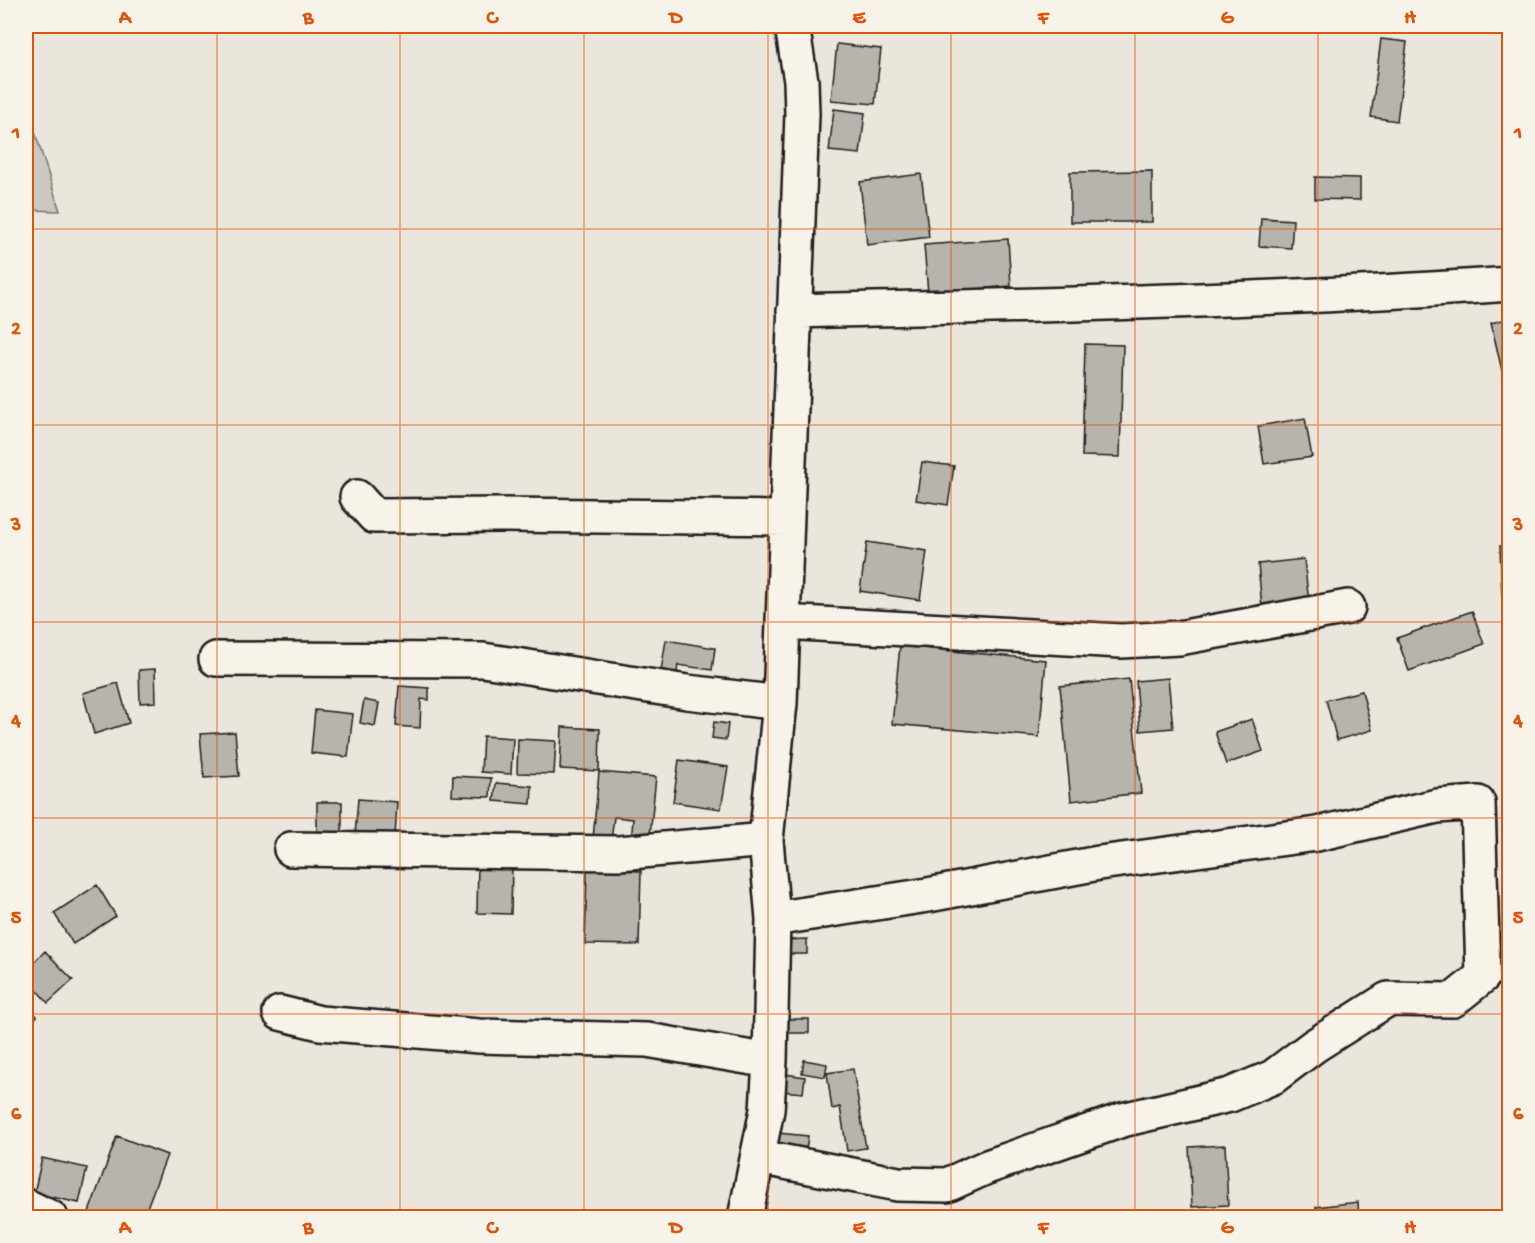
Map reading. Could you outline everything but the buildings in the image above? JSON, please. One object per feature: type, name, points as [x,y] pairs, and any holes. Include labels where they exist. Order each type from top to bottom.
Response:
[{"type":"street","points":[[745,1218],[767,1110],[770,1061],[773,920],[766,840],[780,703],[802,114],[801,81],[792,26]]},
{"type":"street","points":[[794,311],[1211,301],[1406,292],[1509,284]]},
{"type":"street","points":[[357,497],[374,516],[787,518]]},
{"type":"street","points":[[783,622],[1121,641],[1179,638],[1348,607]]},
{"type":"street","points":[[216,659],[483,660],[687,692],[780,703]]},
{"type":"street","points":[[759,1157],[898,1184],[947,1185],[987,1167],[1122,1120],[1230,1095],[1274,1077],[1314,1046],[1388,999],[1453,1000],[1483,976],[1478,803],[1437,806],[1317,834],[1099,863],[928,895],[773,920]]},
{"type":"street","points":[[291,849],[619,853],[766,840]]},
{"type":"street","points":[[280,1013],[320,1023],[479,1036],[647,1040],[770,1061]]},
{"type":"street","points":[[26,1206],[51,1218]]},
{"type":"shaded area","points":[[26,104],[60,211],[26,210]]}]
